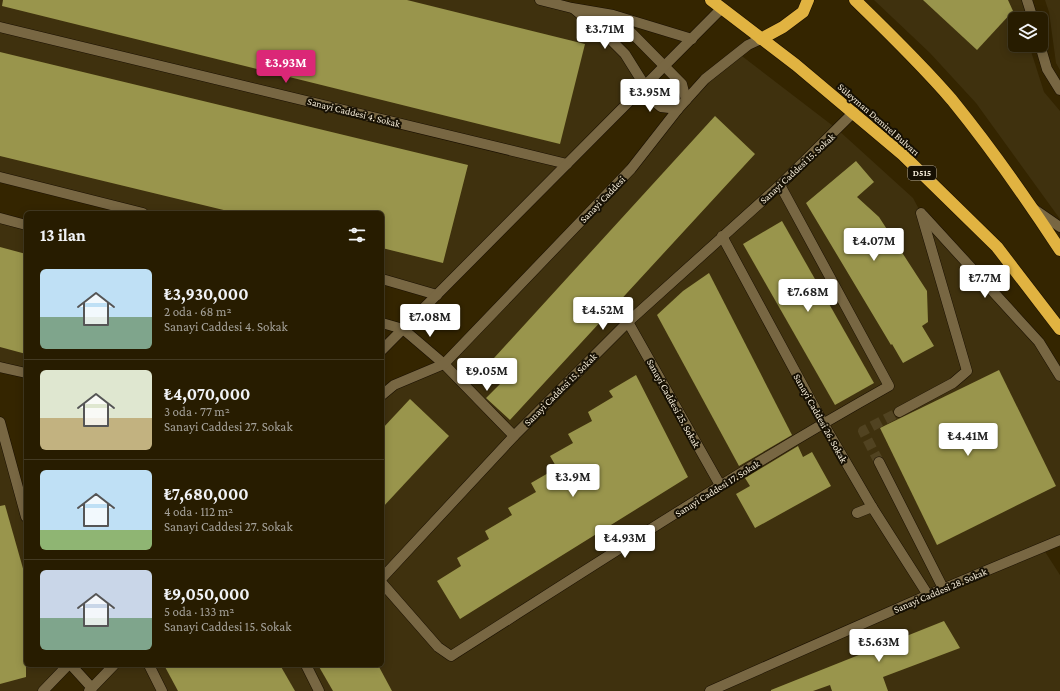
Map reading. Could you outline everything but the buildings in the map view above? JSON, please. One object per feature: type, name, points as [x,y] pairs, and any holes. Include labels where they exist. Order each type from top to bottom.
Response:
[{"type":"highway","name":"Süleyman Demirel Bulvarı","points":[[711,0],[721,5],[761,39],[796,65],[903,154],[997,248],[1060,329]]},
{"type":"highway","points":[[761,39],[783,27],[803,12],[808,0]]},
{"type":"highway","points":[[855,0],[919,64],[951,99],[991,150],[1032,207],[1060,250]]},
{"type":"street","points":[[540,0],[572,8],[613,15],[692,39]]},
{"type":"street","points":[[1030,2],[1032,12]]},
{"type":"street","points":[[384,348],[692,39],[721,5]]},
{"type":"street","points":[[572,8],[609,38],[625,54],[645,86],[649,97],[661,107],[678,109]]},
{"type":"street","points":[[613,15],[682,84],[686,100]]},
{"type":"street","name":"Sanayi Caddesi 4. Sokak","points":[[0,27],[567,164]]},
{"type":"street","name":"Sanayi Caddesi","points":[[384,393],[394,385],[444,364],[630,169],[678,109],[705,79],[748,45],[761,39]]},
{"type":"street","points":[[1042,52],[1047,69],[1060,90]]},
{"type":"street","name":"Sanayi Caddesi 15. Sokak","points":[[384,576],[514,436],[628,322],[780,185],[854,112]]},
{"type":"street","points":[[0,177],[135,211]]},
{"type":"street","name":"Sanayi Caddesi 17. Sokak","points":[[384,585],[438,648],[451,656],[720,485],[823,423],[889,386],[780,185]]},
{"type":"street","points":[[1032,207],[1060,227]]},
{"type":"street","points":[[899,412],[953,383],[967,372],[922,213],[1039,342],[1060,376]]},
{"type":"street","points":[[0,218],[24,224]]},
{"type":"street","name":"Sanayi Caddesi 26. Sokak","points":[[722,236],[823,423],[872,507],[928,595]]},
{"type":"street","points":[[384,280],[438,294]]},
{"type":"street","name":"Sanayi Caddesi 25. Sokak","points":[[628,322],[720,485]]},
{"type":"street","points":[[384,324],[403,329],[444,364],[514,436]]},
{"type":"street","points":[[0,366],[24,372]]},
{"type":"street","points":[[0,422],[24,508]]},
{"type":"street","points":[[879,462],[943,588]]},
{"type":"street","points":[[858,513],[872,507]]},
{"type":"street","name":"Sanayi Caddesi 28. Sokak","points":[[716,690],[943,588],[1060,540]]},
{"type":"street","points":[[43,691],[68,667]]},
{"type":"street","points":[[72,667],[90,689],[112,667]]},
{"type":"street","points":[[150,667],[162,691]]},
{"type":"street","points":[[307,667],[319,691]]},
{"type":"shaded area","points":[[0,0],[540,0],[572,8],[609,38],[645,86],[437,295],[384,280],[384,211],[135,211],[0,177]]},
{"type":"shaded area","points":[[874,0],[1027,0],[1029,6],[1026,12],[1008,12],[1008,52],[1031,52],[1044,92],[1060,111],[1060,219],[976,103],[930,53]]},
{"type":"shaded area","points":[[1045,0],[1060,0],[1060,70],[1056,63],[1049,12]]},
{"type":"shaded area","points":[[738,53],[837,129],[913,198],[921,213],[1039,342],[1060,376],[1060,540],[1042,547],[1060,575],[1060,691],[89,691],[112,667],[384,667],[384,394],[444,364],[631,169],[678,109]]},
{"type":"shaded area","points":[[0,218],[24,224],[24,373],[0,367]]},
{"type":"shaded area","points":[[0,422],[24,506],[24,667],[66,667],[43,691],[0,691]]},
{"type":"tunnel","points":[[879,462],[863,431],[899,412]]}]
